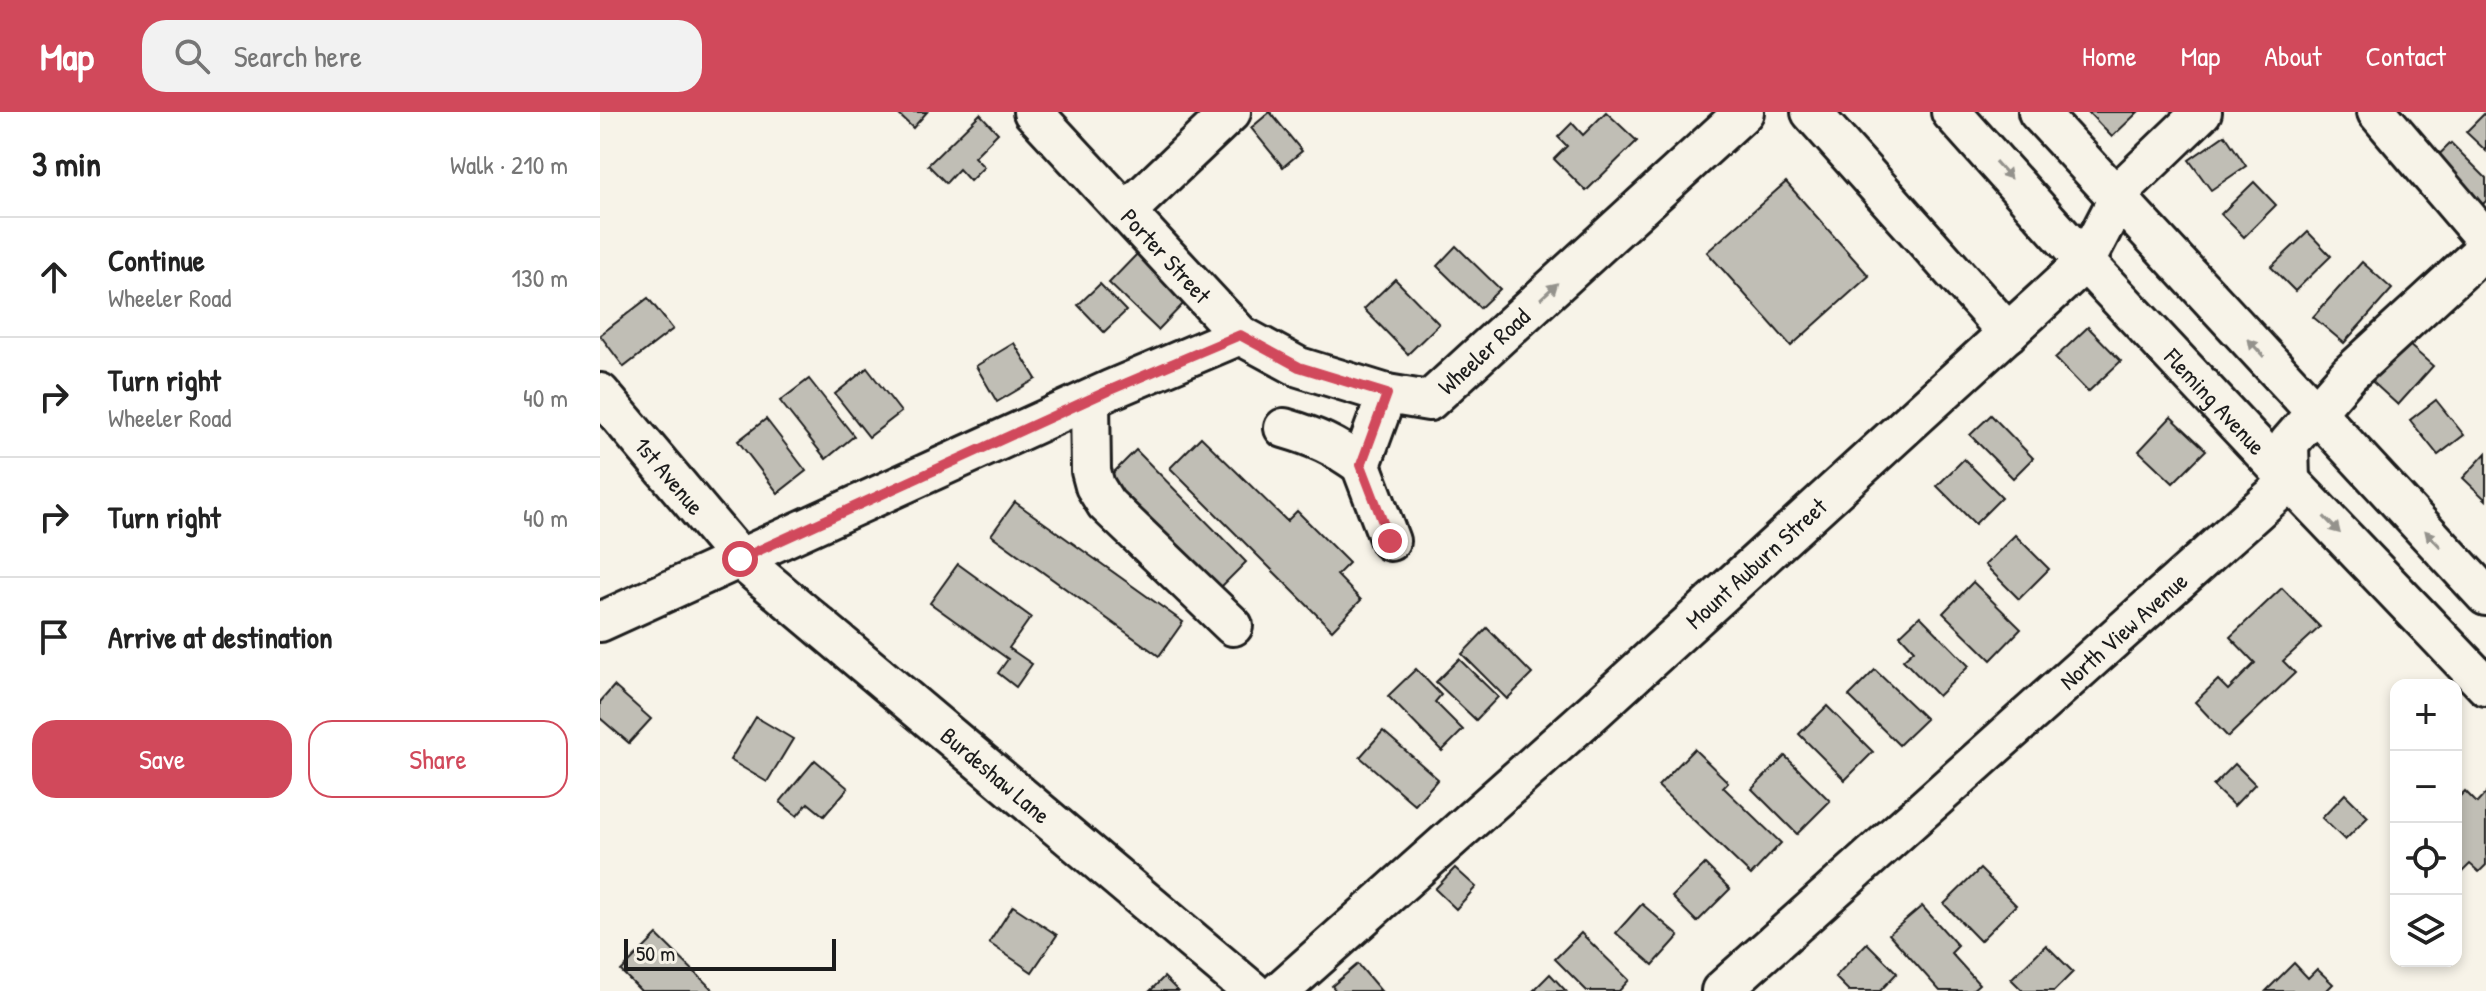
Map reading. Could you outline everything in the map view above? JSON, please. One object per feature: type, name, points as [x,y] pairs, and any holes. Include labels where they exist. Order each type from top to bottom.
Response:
[{"type":"street","points":[[1033,112],[1127,211]]},
{"type":"street","name":"Porter Street","points":[[1231,112],[1127,211],[1240,335]]},
{"type":"street","name":"Wheeler Road","points":[[1240,335],[1299,367],[1387,394],[1429,401],[1744,112]]},
{"type":"street","points":[[1811,112],[2008,333]]},
{"type":"street","name":"Fleming Avenue","points":[[1951,112],[2085,262],[2290,481],[2480,668]]},
{"type":"street","points":[[2038,112],[2486,596]]},
{"type":"street","name":"Mount Auburn Street","points":[[1280,991],[1594,711],[2085,262],[2124,187],[2202,112]]},
{"type":"street","points":[[2377,112],[2486,240]]},
{"type":"street","points":[[2290,481],[2289,443],[2349,374],[2486,248]]},
{"type":"street","points":[[600,622],[1240,335]]},
{"type":"street","name":"1st Avenue","points":[[600,393],[740,559]]},
{"type":"street","points":[[1361,465],[1387,394]]},
{"type":"street","points":[[1090,400],[1091,471],[1095,486],[1106,504],[1233,626]]},
{"type":"street","points":[[1284,428],[1335,446],[1361,465],[1390,541]]},
{"type":"street","name":"North View Avenue","points":[[1721,991],[2290,481]]},
{"type":"street","name":"Burdeshaw Lane","points":[[740,559],[1252,991]]},
{"type":"building","points":[[896,112],[927,112],[913,128]]},
{"type":"building","points":[[1270,112],[1302,151],[1283,167],[1251,128]]},
{"type":"building","points":[[1606,112],[1637,141],[1586,191],[1554,159],[1567,146],[1558,137],[1572,123],[1583,135]]},
{"type":"building","points":[[2088,112],[2138,112],[2112,137]]},
{"type":"building","points":[[2486,112],[2486,151],[2466,132]]},
{"type":"building","points":[[980,114],[998,133],[974,157],[984,167],[970,181],[959,169],[946,183],[928,165]]},
{"type":"building","points":[[2225,135],[2246,166],[2211,190],[2189,160]]},
{"type":"building","points":[[2451,143],[2486,178],[2486,201],[2472,215],[2425,168]]},
{"type":"building","points":[[1786,182],[1869,276],[1791,346],[1707,252]]},
{"type":"building","points":[[2254,182],[2276,205],[2244,237],[2221,214]]},
{"type":"building","points":[[2308,232],[2331,256],[2295,291],[2271,267]]},
{"type":"building","points":[[1456,246],[1500,289],[1480,308],[1437,266]]},
{"type":"building","points":[[1139,252],[1187,300],[1158,330],[1109,283]]},
{"type":"building","points":[[2362,262],[2392,289],[2344,343],[2313,317]]},
{"type":"building","points":[[1395,279],[1439,324],[1408,354],[1364,309]]},
{"type":"building","points":[[1100,284],[1126,311],[1104,332],[1078,305]]},
{"type":"building","points":[[648,298],[673,329],[624,367],[600,335]]},
{"type":"building","points":[[2088,327],[2121,361],[2088,392],[2055,358]]},
{"type":"building","points":[[2399,336],[2433,366],[2398,405],[2365,375]]},
{"type":"building","points":[[1014,343],[1036,379],[997,402],[976,366]]},
{"type":"building","points":[[867,368],[901,412],[869,437],[835,394]]},
{"type":"building","points":[[809,379],[854,436],[826,459],[780,401]]},
{"type":"building","points":[[2436,400],[2464,435],[2438,455],[2410,420]]},
{"type":"building","points":[[1991,415],[2033,458],[2013,478],[1970,435]]},
{"type":"building","points":[[2171,417],[2206,450],[2173,483],[2139,451]]},
{"type":"building","points":[[766,419],[806,471],[778,493],[738,441]]},
{"type":"building","points":[[1201,437],[1287,521],[1297,511],[1349,563],[1337,575],[1361,600],[1332,630],[1170,468]]},
{"type":"building","points":[[1136,450],[1246,562],[1214,594],[1103,483]]},
{"type":"building","points":[[2486,453],[2486,500],[2463,478]]},
{"type":"building","points":[[1964,459],[2002,497],[1975,524],[1937,486]]},
{"type":"building","points":[[1015,502],[1183,622],[1159,656],[991,535]]},
{"type":"building","points":[[2015,535],[2049,569],[2019,599],[1985,565]]},
{"type":"building","points":[[958,564],[1031,617],[1009,648],[1032,664],[1016,687],[998,673],[1008,659],[930,603]]},
{"type":"building","points":[[1973,582],[2021,629],[1991,660],[1943,613]]},
{"type":"building","points":[[2282,588],[2320,627],[2283,661],[2295,673],[2228,737],[2195,702],[2218,680],[2228,690],[2255,663],[2230,637]]},
{"type":"building","points":[[1920,616],[1969,666],[1938,696],[1903,660],[1914,650],[1900,635]]},
{"type":"building","points":[[1487,628],[1532,674],[1507,699],[1462,654]]},
{"type":"building","points":[[1459,659],[1498,697],[1476,720],[1436,682]]},
{"type":"building","points":[[1416,669],[1441,695],[1435,702],[1463,730],[1442,751],[1388,696]]},
{"type":"building","points":[[1875,670],[1926,719],[1899,745],[1849,696]]},
{"type":"building","points":[[614,686],[651,719],[629,743],[600,718],[600,702]]},
{"type":"building","points":[[1827,706],[1873,752],[1845,780],[1799,734]]},
{"type":"building","points":[[756,717],[793,739],[767,782],[730,760]]},
{"type":"building","points":[[1383,731],[1438,779],[1415,805],[1360,757]]},
{"type":"building","points":[[1694,749],[1728,782],[1723,787],[1781,843],[1751,875],[1658,786]]},
{"type":"building","points":[[1785,756],[1830,801],[1797,834],[1752,789]]},
{"type":"building","points":[[815,760],[848,788],[824,816],[808,803],[797,816],[780,802]]},
{"type":"building","points":[[2235,764],[2255,784],[2234,806],[2213,786]]},
{"type":"building","points":[[2465,791],[2477,803],[2486,793],[2486,865],[2479,872],[2470,864],[2462,872],[2462,794]]},
{"type":"building","points":[[2345,794],[2368,817],[2345,840],[2322,818]]},
{"type":"building","points":[[1705,864],[1730,889],[1697,922],[1672,897]]},
{"type":"building","points":[[1455,868],[1476,887],[1456,909],[1435,889]]},
{"type":"building","points":[[1980,869],[2016,905],[1980,941],[1944,904]]},
{"type":"building","points":[[1642,904],[1679,936],[1653,965],[1616,933]]},
{"type":"building","points":[[1013,906],[1057,935],[1032,972],[989,943]]},
{"type":"building","points":[[1922,906],[1958,946],[1951,953],[1979,984],[1971,991],[1940,991],[1889,934]]},
{"type":"building","points":[[1581,933],[1629,980],[1619,991],[1587,991],[1555,959]]},
{"type":"building","points":[[657,935],[714,991],[641,991],[621,971]]},
{"type":"building","points":[[1867,943],[1897,973],[1880,991],[1849,991],[1835,977]]},
{"type":"building","points":[[2046,945],[2073,972],[2054,991],[2023,991],[2011,979]]},
{"type":"building","points":[[2294,963],[2308,978],[2317,969],[2333,984],[2326,991],[2266,991]]},
{"type":"building","points":[[1358,964],[1381,991],[1336,991],[1332,986]]},
{"type":"building","points":[[1550,974],[1566,991],[1533,991]]},
{"type":"building","points":[[1164,977],[1178,991],[1150,991]]},
{"type":"route","points":[[740,559],[1110,390],[1240,335],[1299,367],[1387,394],[1361,465],[1390,541]]}]
